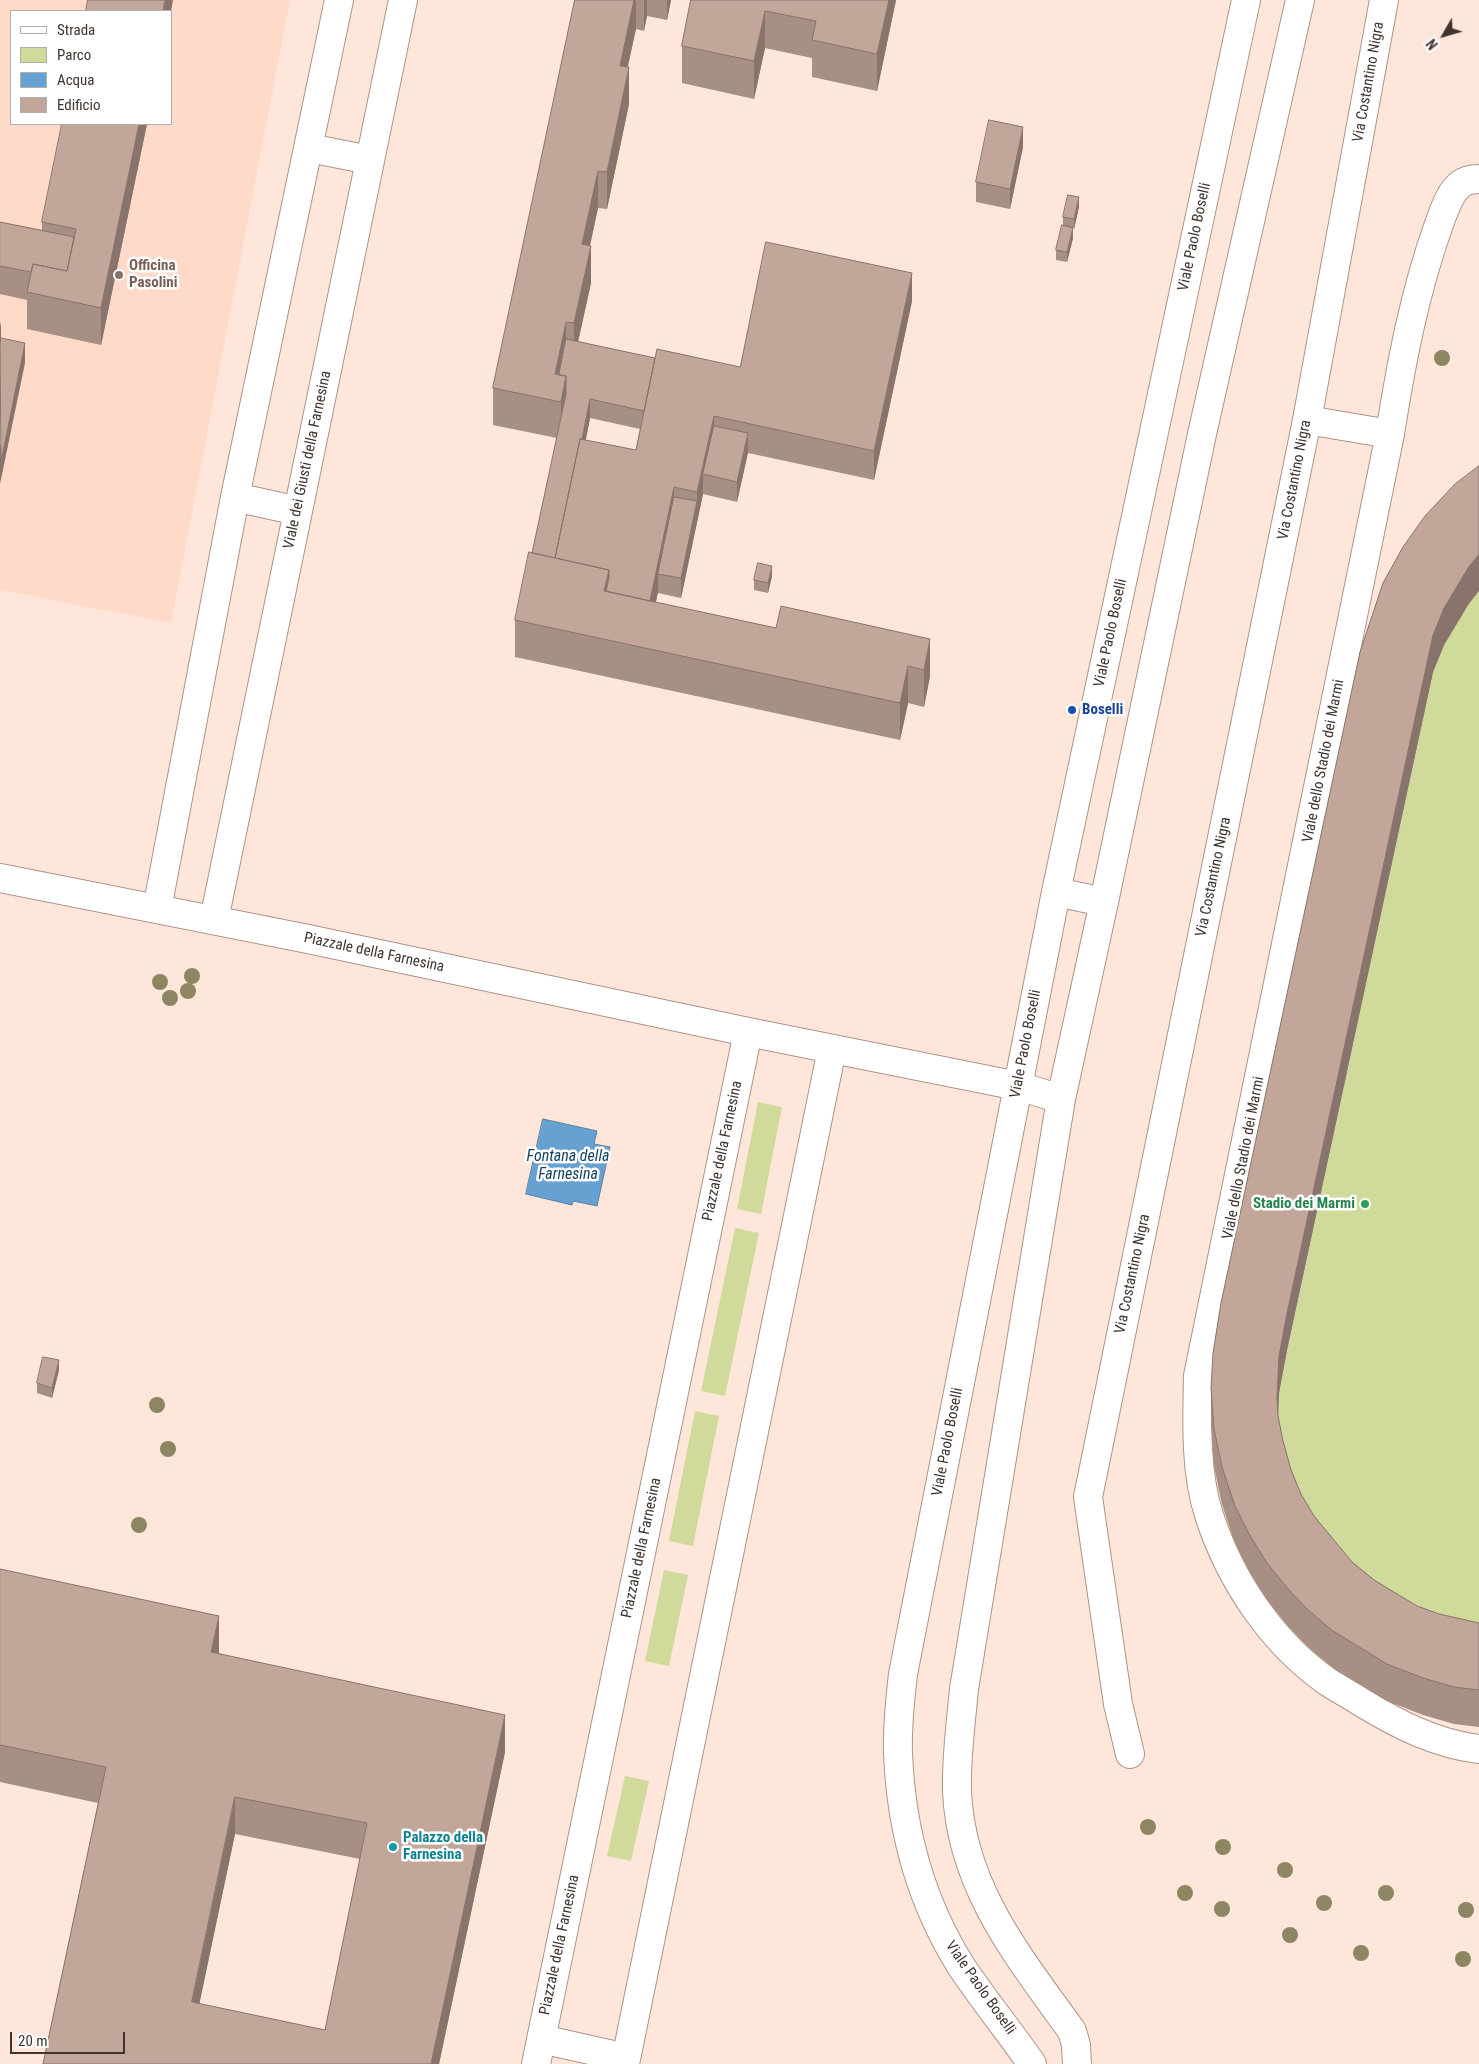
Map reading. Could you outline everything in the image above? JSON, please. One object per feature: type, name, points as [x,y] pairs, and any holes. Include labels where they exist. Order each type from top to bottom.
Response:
[{"type":"street","points":[[156,909],[236,497],[310,148],[339,0]]},
{"type":"street","name":"Viale dei Giusti della Farnesina","points":[[214,920],[403,0]]},
{"type":"street","name":"Viale Paolo Boselli","points":[[1032,2064],[962,1967],[928,1903],[917,1874],[910,1841],[898,1753],[903,1674],[1056,892],[1246,0]]},
{"type":"street","points":[[1098,2064],[1007,1940],[987,1905],[973,1874],[966,1848],[957,1792],[957,1761],[964,1689],[1061,1099],[1202,434],[1300,0]]},
{"type":"street","name":"Via Costantino Nigra","points":[[1130,1754],[1118,1704],[1088,1497],[1307,420],[1384,0]]},
{"type":"street","points":[[310,148],[370,160]]},
{"type":"street","name":"Viale dello Stadio dei Marmi","points":[[1479,178],[1460,184],[1452,194],[1418,289],[1408,333],[1390,434],[1200,1368],[1197,1426],[1201,1472],[1209,1514],[1228,1562],[1256,1609],[1288,1648],[1327,1681],[1376,1711],[1427,1737],[1479,1749]]},
{"type":"street","points":[[1307,420],[1390,434]]},
{"type":"street","points":[[236,497],[298,511]]},
{"type":"street","name":"Piazzale della Farnesina","points":[[0,878],[214,920],[748,1032],[1018,1086],[1061,1099]]},
{"type":"street","points":[[1056,892],[1104,902]]},
{"type":"street","name":"Piazzale della Farnesina","points":[[538,2051],[748,1032]]},
{"type":"street","points":[[538,2051],[626,2061],[832,1049]]},
{"type":"street","points":[[1072,2030],[1076,2045],[1077,2064]]},
{"type":"shaded area","name":"Officina Pasolini","points":[[0,0],[290,0],[171,623],[0,590]]},
{"type":"green space","name":"Stadio dei Marmi","points":[[1479,502],[1479,1727],[1434,1718],[1392,1702],[1353,1681],[1317,1655],[1285,1623],[1258,1588],[1237,1548],[1222,1504],[1215,1465],[1211,1425]]},
{"type":"green space","points":[[758,1102],[782,1107],[761,1214],[737,1209]]},
{"type":"green space","points":[[735,1228],[759,1233],[725,1396],[701,1391]]},
{"type":"green space","points":[[695,1411],[719,1416],[693,1546],[669,1541]]},
{"type":"green space","points":[[664,1570],[688,1575],[669,1666],[645,1661]]},
{"type":"green space","points":[[625,1776],[649,1781],[631,1861],[607,1856]]},
{"type":"water","name":"Fontana della Farnesina","points":[[543,1119],[597,1131],[594,1144],[610,1147],[597,1206],[573,1201],[572,1205],[526,1194]]},
{"type":"building","points":[[88,0],[165,0],[163,10],[86,10]]},
{"type":"building","points":[[575,0],[634,0],[620,66],[629,67],[607,172],[598,171],[582,244],[591,246],[574,323],[566,322],[555,374],[566,376],[561,402],[493,388]]},
{"type":"building","points":[[691,0],[889,0],[877,54],[812,40],[816,21],[765,11],[754,61],[682,46]]},
{"type":"building","points":[[989,120],[1023,127],[1010,189],[976,182]]},
{"type":"building","points":[[62,125],[139,125],[101,308],[27,292],[33,264],[67,271],[76,229],[42,222]]},
{"type":"building","points":[[1068,195],[1079,197],[1074,219],[1063,217]]},
{"type":"building","points":[[0,222],[74,237],[67,271],[33,264],[31,272],[0,266]]},
{"type":"building","points":[[1062,225],[1073,228],[1067,252],[1056,250]]},
{"type":"building","points":[[766,242],[912,273],[874,451],[714,416],[697,492],[674,487],[650,601],[606,591],[609,570],[555,558],[580,439],[636,450],[657,349],[740,367]]},
{"type":"building","points":[[1,338],[25,343],[1,462],[0,345]]},
{"type":"building","points":[[566,339],[655,358],[644,411],[590,399],[555,558],[532,553],[566,394],[566,376],[559,375]]},
{"type":"building","points":[[714,426],[748,433],[737,482],[703,474]]},
{"type":"building","points":[[1479,466],[1479,554],[1468,568],[1444,608],[1433,635],[1287,1313],[1279,1356],[1277,1397],[1278,1416],[1283,1441],[1291,1470],[1301,1494],[1314,1516],[1352,1562],[1374,1580],[1417,1606],[1439,1614],[1479,1623],[1479,1690],[1454,1687],[1423,1678],[1387,1664],[1333,1631],[1308,1610],[1289,1590],[1267,1563],[1235,1506],[1222,1467],[1214,1429],[1211,1388],[1213,1353],[1221,1303],[1360,652],[1383,583],[1403,547],[1425,516],[1455,484]]},
{"type":"building","points":[[674,497],[697,501],[681,578],[658,574]]},
{"type":"building","points":[[529,552],[609,570],[604,591],[776,628],[781,606],[930,639],[924,670],[908,666],[900,703],[515,620]]},
{"type":"building","points":[[758,563],[772,566],[768,583],[754,580]]},
{"type":"building","points":[[43,1357],[59,1360],[52,1388],[37,1383]]},
{"type":"building","name":"Palazzo della Farnesina","points":[[0,1569],[219,1616],[211,1652],[505,1715],[431,2064],[43,2064],[106,1767],[0,1745]],"holes":[[[235,1797],[367,1823],[325,2030],[192,2002]]]},
{"type":"place","name":"Officina Pasolini","points":[[119,275]]},
{"type":"place","name":"Boselli","points":[[1072,710]]},
{"type":"place","name":"Stadio dei Marmi","points":[[1365,1204]]},
{"type":"place","name":"Palazzo della Farnesina","points":[[393,1847]]}]
